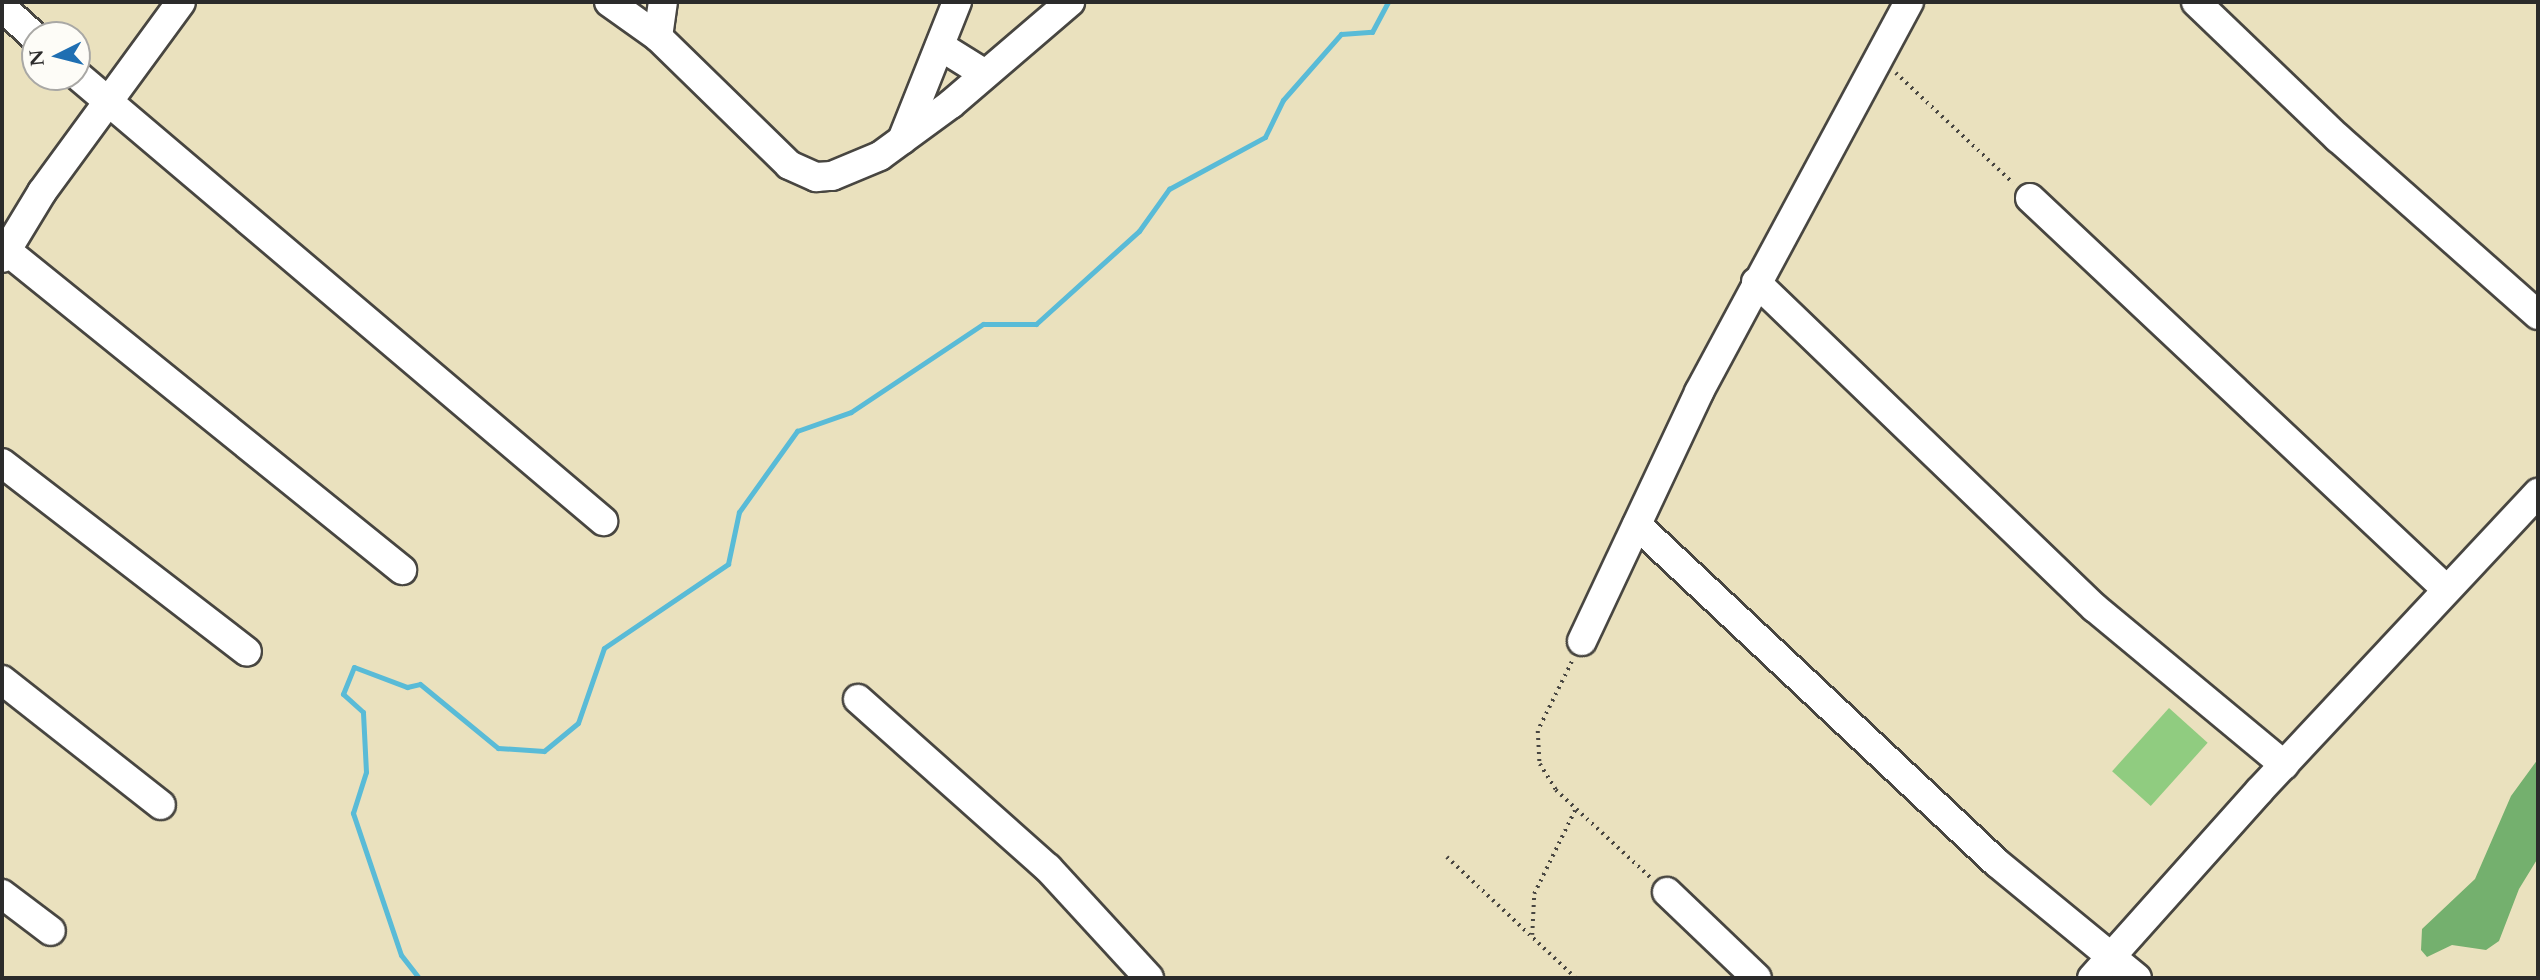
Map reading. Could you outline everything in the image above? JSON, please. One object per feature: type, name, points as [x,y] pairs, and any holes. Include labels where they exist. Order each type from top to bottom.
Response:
[{"type":"street","points":[[181,2],[3,245],[402,570]]},
{"type":"street","points":[[619,8],[663,2],[658,37]]},
{"type":"street","points":[[902,140],[957,2]]},
{"type":"street","points":[[619,8],[658,37],[803,174],[832,176],[880,156],[902,140],[1070,2]]},
{"type":"street","points":[[1582,641],[1756,282],[1909,2]]},
{"type":"street","points":[[2196,2],[2221,31],[2538,315]]},
{"type":"street","points":[[2,7],[21,24]]},
{"type":"street","points":[[940,46],[985,74]]},
{"type":"street","points":[[91,88],[603,522]]},
{"type":"street","points":[[2030,198],[2447,590]]},
{"type":"street","points":[[1756,282],[2095,608],[2284,765]]},
{"type":"street","points":[[2,463],[247,652]]},
{"type":"street","points":[[2101,968],[2284,765],[2538,493]]},
{"type":"street","points":[[1637,525],[1997,863],[2101,968],[2137,978]]},
{"type":"street","points":[[2,680],[161,805]]},
{"type":"street","points":[[858,699],[1048,868],[1149,978]]},
{"type":"street","points":[[1667,892],[1756,978]]},
{"type":"street","points":[[2,894],[51,931]]},
{"type":"path","points":[[1881,52],[1906,85],[2030,198]]},
{"type":"path","points":[[1582,641],[1538,731],[1537,750],[1546,778],[1575,810],[1667,892]]},
{"type":"path","points":[[1532,937],[1534,894],[1575,810]]},
{"type":"path","points":[[1447,858],[1576,978]]},
{"type":"green space","points":[[2169,708],[2208,743],[2151,806],[2112,771]]},
{"type":"green space","points":[[2538,759],[2538,858],[2519,889],[2499,941],[2486,950],[2452,945],[2427,957],[2421,950],[2422,929],[2475,879],[2511,796]]},
{"type":"waterway","points":[[419,978],[401,955],[353,813],[366,772],[363,712],[343,694],[354,667],[407,687],[420,684],[498,748],[544,751],[578,723],[604,648],[728,564],[739,512],[797,431],[851,412],[983,324],[1036,324],[1139,231],[1169,189],[1265,137],[1283,100],[1341,34],[1372,32],[1388,2]]}]
